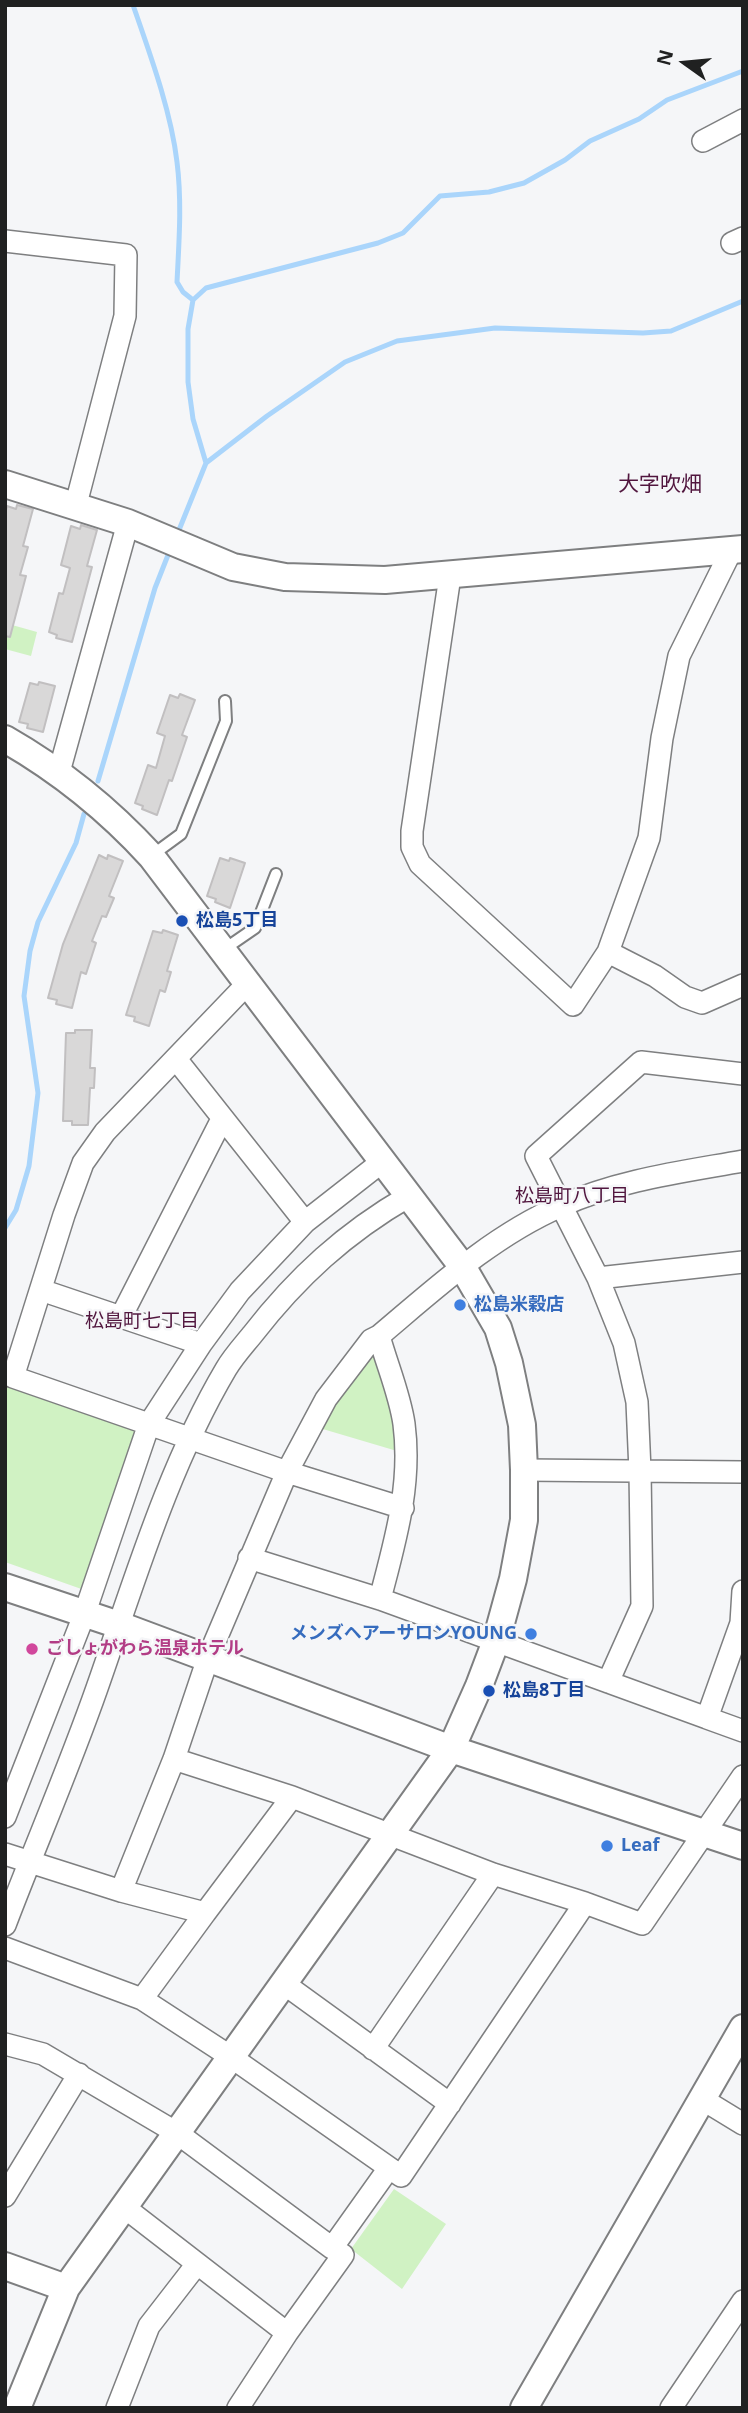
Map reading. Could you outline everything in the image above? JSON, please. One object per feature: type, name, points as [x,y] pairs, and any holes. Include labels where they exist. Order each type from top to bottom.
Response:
[{"type":"street","points":[[703,141],[743,120]]},
{"type":"street","points":[[5,241],[126,256],[125,316],[76,504]]},
{"type":"street","points":[[5,484],[76,504],[233,567],[285,577],[385,580],[450,576],[540,565],[737,549]]},
{"type":"street","points":[[60,772],[128,523]]},
{"type":"street","points":[[450,576],[412,847],[420,864],[573,1005],[608,952],[649,838],[662,738],[679,656],[737,549]]},
{"type":"street","points":[[5,739],[60,772],[107,810],[151,856],[462,1266],[498,1328],[509,1363],[522,1425],[524,1470],[524,1520],[513,1579],[496,1641],[451,1749],[66,2288],[17,2408]]},
{"type":"street","points":[[608,952],[655,976],[685,997],[702,1003],[743,985]]},
{"type":"street","points":[[248,983],[105,1132],[83,1163],[13,1377],[287,1472],[403,1508]]},
{"type":"street","points":[[176,1059],[304,1222]]},
{"type":"street","points":[[608,1682],[642,1606],[636,1402],[624,1343],[598,1278],[536,1156],[641,1062],[743,1074]]},
{"type":"street","points":[[121,1317],[222,1119]]},
{"type":"street","points":[[5,1817],[84,1615],[149,1424],[201,1344],[240,1291],[304,1222],[383,1161]]},
{"type":"street","points":[[121,1891],[174,1759],[208,1658],[287,1472],[326,1399],[371,1340],[498,1240],[562,1205],[638,1180],[743,1161]]},
{"type":"street","points":[[5,1925],[78,1743],[189,1437],[227,1367],[268,1313],[323,1255],[378,1214],[409,1196]]},
{"type":"street","points":[[598,1278],[743,1262]]},
{"type":"street","points":[[41,1290],[201,1344]]},
{"type":"street","points":[[240,1291],[268,1313]]},
{"type":"street","points":[[379,1336],[404,1424],[406,1486],[380,1600]]},
{"type":"street","points":[[524,1470],[743,1472]]},
{"type":"street","points":[[249,1558],[380,1600],[743,1731]]},
{"type":"street","points":[[5,1587],[120,1625],[451,1749],[743,1846]]},
{"type":"street","points":[[707,1718],[741,1623],[743,1591]]},
{"type":"street","points":[[174,1759],[292,1797],[493,1874],[642,1924],[743,1776]]},
{"type":"street","points":[[142,1999],[292,1797]]},
{"type":"street","points":[[5,1854],[121,1891],[205,1913]]},
{"type":"street","points":[[373,2049],[493,1874]]},
{"type":"street","points":[[5,1948],[142,1999],[231,2057],[401,2176],[585,1903]]},
{"type":"street","points":[[283,1983],[450,2104]]},
{"type":"street","points":[[524,2408],[743,2028]]},
{"type":"street","points":[[5,2045],[43,2054],[177,2133],[343,2255],[238,2408]]},
{"type":"street","points":[[5,2196],[79,2074]]},
{"type":"street","points":[[702,2099],[743,2124]]},
{"type":"street","points":[[332,2248],[389,2168]]},
{"type":"street","points":[[124,2207],[287,2333]]},
{"type":"street","points":[[117,2408],[149,2326],[197,2264]]},
{"type":"street","points":[[5,2266],[66,2288]]},
{"type":"street","points":[[671,2408],[743,2301]]},
{"type":"lane","points":[[151,856],[181,834],[226,721],[225,701]]},
{"type":"lane","points":[[223,950],[255,928],[276,874]]},
{"type":"green space","points":[[5,623],[37,632],[31,656],[5,649]]},
{"type":"green space","points":[[375,1347],[390,1404],[397,1451],[316,1427]]},
{"type":"green space","points":[[5,1382],[140,1429],[87,1591],[5,1562]]},
{"type":"green space","points":[[394,2189],[446,2224],[402,2289],[351,2249]]},
{"type":"building","points":[[17,505],[33,509],[23,546],[28,547],[20,575],[26,576],[10,637],[5,636],[5,514],[7,506],[16,509]]},
{"type":"building","points":[[81,525],[97,530],[87,566],[92,567],[72,642],[56,638],[57,635],[49,632],[59,593],[63,594],[70,568],[61,565],[71,526],[80,529]]},
{"type":"building","points":[[39,682],[55,686],[43,732],[27,728],[28,724],[19,722],[30,683],[38,685]]},
{"type":"building","points":[[180,694],[195,700],[182,735],[187,737],[157,815],[135,803],[148,765],[156,768],[165,736],[157,733],[170,695],[178,698]]},
{"type":"building","points":[[99,855],[107,859],[108,855],[123,861],[109,896],[114,898],[106,917],[102,916],[92,941],[96,943],[86,974],[81,972],[72,1008],[56,1004],[57,1000],[48,998],[63,944]]},
{"type":"building","points":[[220,858],[245,863],[230,908],[207,896]]},
{"type":"building","points":[[163,930],[178,935],[167,971],[171,972],[165,992],[160,990],[149,1026],[126,1015],[153,931],[162,933]]},
{"type":"building","points":[[75,1030],[92,1030],[90,1068],[95,1068],[94,1088],[90,1088],[88,1125],[72,1125],[72,1121],[63,1121],[66,1033],[75,1033]]},
{"type":"waterway","points":[[133,5],[170,123],[179,177],[177,282],[183,292],[193,300]]},
{"type":"waterway","points":[[206,463],[193,419],[188,382],[188,329],[193,300],[206,288],[378,243],[403,233],[440,196],[489,192],[524,183],[565,160],[590,141],[639,119],[667,100],[743,71]]},
{"type":"waterway","points":[[177,535],[206,463],[267,416],[345,362],[397,341],[495,328],[643,333],[671,331],[743,301]]},
{"type":"waterway","points":[[98,781],[155,588],[170,550]]},
{"type":"waterway","points":[[5,1228],[16,1210],[29,1166],[38,1093],[24,996],[30,951],[38,922],[76,843],[84,814]]},
{"type":"place","name":"松島5丁目","points":[[182,921]]},
{"type":"place","name":"松島米穀店","points":[[460,1305]]},
{"type":"place","name":"メンズヘアーサロンYOUNG","points":[[531,1634]]},
{"type":"place","name":"ごしょがわら温泉ホテル","points":[[32,1649]]},
{"type":"place","name":"松島8丁目","points":[[489,1691]]},
{"type":"place","name":"Leaf","points":[[607,1846]]},
{"type":"district","name":"大字吹畑","points":[[660,485]]},
{"type":"district","name":"松島町八丁目","points":[[572,1197]]},
{"type":"district","name":"松島町七丁目","points":[[142,1322]]}]
